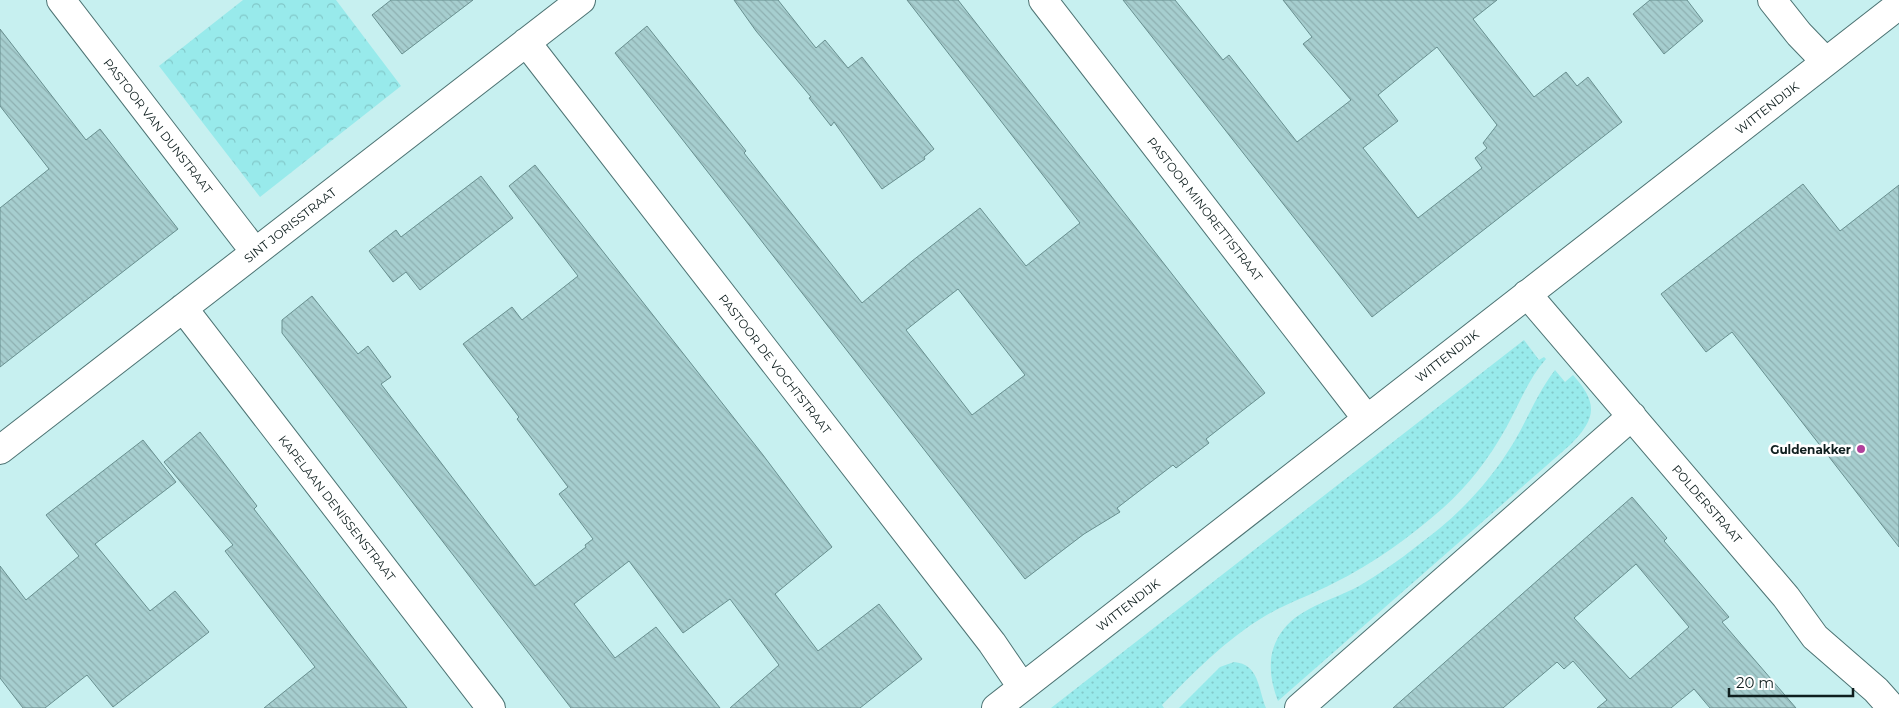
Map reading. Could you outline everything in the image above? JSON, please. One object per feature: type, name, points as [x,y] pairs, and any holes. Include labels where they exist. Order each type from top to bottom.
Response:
[{"type":"street","name":"PASTOOR VAN DUNSTRAAT","points":[[61,0],[255,252]]},
{"type":"street","name":"SINT JORISSTRAAT","points":[[0,450],[581,0]]},
{"type":"street","name":"PASTOOR MINORETTISTRAAT","points":[[1042,0],[1367,419]]},
{"type":"street","points":[[1772,0],[1799,34],[1826,62]]},
{"type":"street","name":"WITTENDIJK","points":[[996,708],[1899,5]]},
{"type":"street","name":"PASTOOR DE VOCHTSTRAAT","points":[[526,42],[992,644],[1022,687]]},
{"type":"street","name":"POLDERSTRAAT","points":[[1527,294],[1786,596],[1815,637],[1876,690],[1892,708]]},
{"type":"street","name":"KAPELAAN DENISSENSTRAAT","points":[[183,308],[491,708]]},
{"type":"street","points":[[1313,703],[1632,416]]},
{"type":"green space","points":[[243,0],[336,0],[401,86],[260,197],[159,66]]},
{"type":"green space","points":[[1524,340],[1539,360],[1544,357],[1546,359],[1529,384],[1500,439],[1478,471],[1443,508],[1418,529],[1349,576],[1273,611],[1250,625],[1198,669],[1162,705],[1164,708],[1051,708]]},
{"type":"green space","points":[[1555,370],[1565,382],[1573,375],[1587,394],[1590,402],[1589,418],[1579,435],[1570,445],[1278,701],[1271,674],[1271,665],[1274,647],[1283,630],[1310,609],[1354,589],[1384,570],[1440,528],[1461,509],[1490,477],[1506,454],[1543,387]]},
{"type":"green space","points":[[1234,662],[1248,667],[1253,672],[1266,708],[1179,708],[1220,667]]},
{"type":"building","points":[[391,0],[473,0],[402,54],[372,15]]},
{"type":"building","points":[[734,0],[778,0],[816,48],[825,40],[848,68],[862,57],[934,149],[924,157],[925,159],[882,189],[834,122],[831,126],[809,98],[811,97],[756,31]]},
{"type":"building","points":[[907,0],[958,0],[1265,393],[1206,439],[1209,443],[1176,468],[1173,465],[1117,508],[1120,512],[1084,534],[1025,579],[615,53],[647,26],[746,151],[744,153],[862,303],[980,208],[1026,266],[1080,223]],"holes":[[[958,289],[1025,375],[972,415],[906,330]]]},
{"type":"building","points":[[1123,0],[1175,0],[1223,60],[1229,55],[1297,142],[1351,100],[1303,44],[1312,37],[1283,0],[1497,0],[1473,19],[1534,97],[1566,72],[1577,86],[1588,77],[1622,122],[1372,317]],"holes":[[[1437,47],[1497,125],[1483,143],[1487,148],[1475,158],[1482,168],[1418,218],[1363,148],[1398,121],[1378,95]]]},
{"type":"building","points":[[1650,0],[1687,0],[1703,21],[1664,54],[1633,14]]},
{"type":"building","points":[[0,29],[86,140],[100,129],[178,229],[0,367],[0,208],[49,169],[0,106]]},
{"type":"building","points":[[535,165],[763,455],[832,547],[775,594],[818,651],[879,604],[922,659],[860,708],[730,708],[779,665],[730,599],[683,633],[629,561],[574,604],[615,658],[656,627],[720,708],[571,708],[282,333],[282,320],[312,296],[358,354],[368,346],[391,377],[381,384],[535,586],[586,547],[585,545],[593,539],[559,494],[568,487],[517,419],[519,417],[463,344],[512,307],[522,320],[578,276],[509,186]]},
{"type":"building","points":[[481,176],[513,218],[420,290],[406,272],[393,282],[369,251],[396,230],[401,237]]},
{"type":"building","name":"Guldenakker","points":[[1803,184],[1840,231],[1899,185],[1899,547],[1732,332],[1706,352],[1661,294]]},
{"type":"building","points":[[200,432],[257,506],[254,509],[407,708],[264,708],[315,667],[225,551],[233,545],[164,462]]},
{"type":"building","points":[[143,440],[176,482],[95,544],[150,611],[175,591],[209,632],[113,707],[87,675],[45,708],[23,708],[0,678],[0,566],[26,600],[79,556],[46,515]]},
{"type":"building","points":[[1632,497],[1667,538],[1664,541],[1729,617],[1722,622],[1796,708],[1710,708],[1694,689],[1671,708],[1597,708],[1607,700],[1573,661],[1564,669],[1557,662],[1503,708],[1393,708]],"holes":[[[1636,564],[1689,627],[1630,679],[1574,618]]]},
{"type":"place","name":"Guldenakker","points":[[1861,449]]}]
